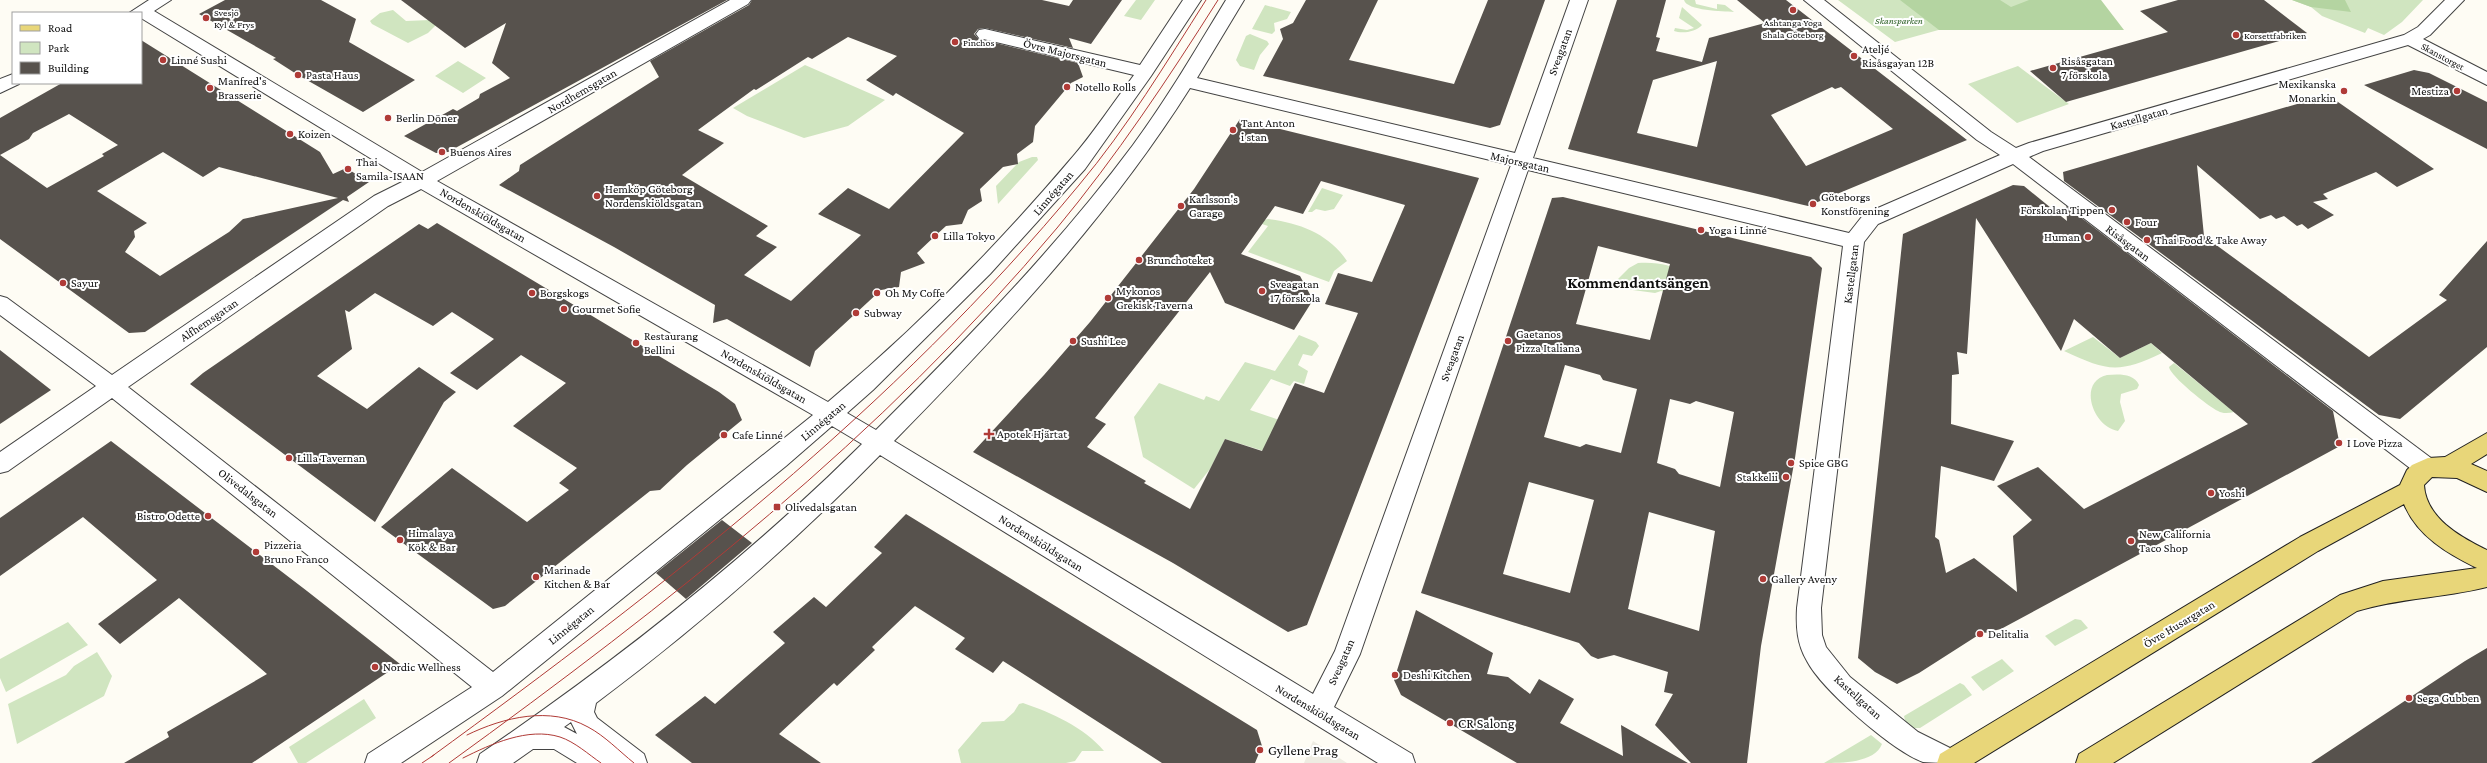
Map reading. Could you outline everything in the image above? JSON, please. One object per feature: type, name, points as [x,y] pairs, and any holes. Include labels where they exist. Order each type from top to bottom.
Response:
[{"type":"main road","points":[[2487,442],[2413,478],[2412,490],[2418,508],[2425,519],[2459,546],[2487,561]]},
{"type":"main road","points":[[2437,467],[2459,469],[2487,482]]},
{"type":"main road","name":"Övre Husargatan","points":[[1950,763],[2309,544],[2376,507],[2412,490]]},
{"type":"main road","points":[[2089,763],[2349,603],[2383,592],[2467,581],[2487,576]]},
{"type":"street","points":[[140,12],[162,0]]},
{"type":"street","name":"Nordhemsgatan","points":[[420,180],[456,163],[742,0]]},
{"type":"street","name":"Linnégatan","points":[[378,763],[493,688],[831,415],[871,379],[1016,235],[1078,164],[1145,72],[1192,0]]},
{"type":"street","points":[[490,763],[531,736],[586,696],[714,593],[817,504],[878,444],[941,379],[1069,239],[1140,149],[1186,81],[1235,0]]},
{"type":"street","name":"Sveagatan","points":[[1318,712],[1347,654],[1579,0]]},
{"type":"street","name":"Risåsgatan","points":[[1813,0],[1984,136],[2016,157],[2437,467]]},
{"type":"street","name":"Skanstorget","points":[[2410,39],[2424,31],[2455,0]]},
{"type":"street","name":"Nordenskiöldsgatan","points":[[142,13],[420,180],[831,415],[1402,763]]},
{"type":"street","name":"Övre Majorsgatan","points":[[985,34],[1145,72]]},
{"type":"street","name":"Kastellgatan","points":[[1950,763],[1909,741],[1841,684],[1816,654],[1809,634],[1809,608],[1854,241],[1871,219],[2036,147],[2410,39]]},
{"type":"street","name":"Skanstorget","points":[[2410,39],[2487,79]]},
{"type":"street","points":[[0,87],[12,81]]},
{"type":"street","name":"Majorsgatan","points":[[1186,81],[1854,241]]},
{"type":"street","name":"Alfhemsgatan","points":[[0,464],[381,201],[420,180]]},
{"type":"street","name":"Olivedalsgatan","points":[[0,304],[111,387],[493,688]]},
{"type":"street","points":[[586,696],[580,710],[582,720],[588,727],[634,763]]},
{"type":"street","points":[[531,736],[558,737],[601,763]]},
{"type":"green space","points":[[1136,0],[1155,0],[1141,20],[1124,16]]},
{"type":"green space","points":[[1684,0],[1695,0],[1696,4],[1717,9],[1717,4],[1725,5],[1734,12],[1714,11],[1698,8],[1687,4]]},
{"type":"green space","name":"Skansparken","points":[[1838,0],[2086,0],[2000,13],[1895,42]]},
{"type":"green space","points":[[1900,0],[2000,0],[2011,7],[2029,0],[2101,0],[2124,30],[1939,30]]},
{"type":"green space","points":[[2292,0],[2423,0],[2402,22],[2384,35],[2368,28],[2365,33],[2322,16],[2311,7]]},
{"type":"green space","points":[[2292,0],[2345,0],[2351,12],[2311,7]]},
{"type":"green space","points":[[1265,5],[1291,12],[1287,19],[1274,23],[1275,31],[1272,34],[1252,29]]},
{"type":"green space","points":[[1682,7],[1702,25],[1689,32],[1674,31],[1675,28],[1687,30],[1694,28],[1679,18]]},
{"type":"green space","points":[[393,10],[406,21],[430,20],[436,25],[428,33],[408,43],[372,24],[370,21],[380,13]]},
{"type":"green space","points":[[1250,34],[1267,41],[1269,44],[1260,55],[1254,70],[1240,66],[1236,60],[1246,36]]},
{"type":"green space","points":[[458,61],[486,78],[463,93],[435,76]]},
{"type":"green space","points":[[805,65],[885,100],[848,126],[804,138],[747,116],[733,108]]},
{"type":"green space","points":[[2018,66],[2069,104],[2017,123],[1968,84]]},
{"type":"green space","points":[[1032,157],[1037,157],[1038,160],[998,204],[996,186],[1019,162]]},
{"type":"green space","points":[[1322,188],[1343,195],[1334,209],[1325,211],[1316,209],[1312,212],[1308,212]]},
{"type":"green space","points":[[1268,219],[1291,223],[1313,231],[1332,244],[1347,261],[1334,271],[1329,282],[1248,252],[1268,226],[1256,222]]},
{"type":"green space","points":[[1638,263],[1663,264],[1672,267],[1687,278],[1710,304],[1661,291],[1655,293],[1610,287],[1629,268]]},
{"type":"green space","points":[[1299,335],[1316,342],[1319,346],[1312,356],[1303,354],[1298,365],[1308,371],[1304,384],[1294,381],[1290,386],[1271,379],[1250,410],[1285,422],[1267,452],[1225,439],[1210,469],[1194,489],[1143,457],[1134,417],[1159,383],[1204,400],[1206,396],[1219,401],[1245,362],[1275,371]]},
{"type":"green space","points":[[2093,337],[2120,358],[2151,343],[2162,353],[2134,364],[2123,367],[2113,367],[2091,363],[2064,351]]},
{"type":"green space","points":[[2174,363],[2234,412],[2220,412],[2199,398],[2171,371],[2169,367]]},
{"type":"green space","points":[[2107,375],[2130,376],[2137,381],[2139,385],[2137,389],[2121,394],[2120,402],[2125,421],[2118,431],[2109,428],[2102,422],[2092,404],[2091,395],[2093,386],[2098,379]]},
{"type":"green space","points":[[2075,619],[2081,620],[2088,628],[2055,646],[2045,636]]},
{"type":"green space","points":[[68,622],[88,645],[6,692],[0,678],[0,659]]},
{"type":"green space","points":[[97,652],[112,676],[104,696],[17,744],[8,704],[66,675],[74,666]]},
{"type":"green space","points":[[2002,659],[2014,671],[1983,691],[1971,677]]},
{"type":"green space","points":[[1960,683],[1964,685],[1972,695],[1920,728],[1913,728],[1906,724],[1904,716]]},
{"type":"green space","points":[[364,699],[376,718],[306,763],[298,763],[289,747]]},
{"type":"green space","points":[[1023,703],[1045,711],[1067,722],[1096,742],[1104,751],[1082,751],[1075,761],[1066,763],[961,763],[958,750],[982,722],[1004,721],[1014,712],[1019,704]]},
{"type":"green space","points":[[1871,735],[1882,744],[1872,755],[1857,761],[1824,763]]},
{"type":"shaded area","points":[[1313,741],[1347,763],[1304,763]]},
{"type":"building","points":[[225,0],[321,0],[356,19],[349,42],[415,80],[363,112],[273,59],[276,58],[199,14]]},
{"type":"building","points":[[401,0],[727,0],[448,152],[436,153],[404,136],[453,109],[457,111],[479,98],[480,94],[510,78],[492,63],[506,23],[465,48]]},
{"type":"building","points":[[752,0],[1042,0],[1069,6],[1073,0],[1122,0],[1091,44],[1069,38],[1073,48],[985,28],[978,29],[974,34],[979,39],[1078,63],[1083,77],[1071,83],[1035,126],[1033,142],[1017,154],[1018,164],[1003,167],[980,189],[982,201],[968,210],[962,224],[946,226],[935,236],[917,253],[925,263],[901,272],[899,287],[881,290],[815,351],[810,367],[727,319],[713,323],[715,305],[614,247],[499,185],[519,171],[520,165],[659,77],[650,61],[749,5]],"holes":[[[848,37],[897,56],[866,80],[893,96],[896,93],[964,133],[889,209],[848,188],[818,214],[861,235],[791,301],[744,275],[777,247],[756,236],[768,226],[682,175],[724,143],[698,130],[754,89],[756,90],[808,57],[812,59]]]},
{"type":"building","points":[[1306,0],[1378,0],[1349,60],[1454,84],[1488,0],[1545,0],[1500,125],[1490,128],[1263,76],[1283,39],[1280,29],[1293,23]]},
{"type":"building","points":[[1617,0],[1666,0],[1656,37],[1660,38],[1656,51],[1702,62],[1709,38],[1765,23],[1737,0],[1786,0],[1967,140],[1808,206],[1568,149]],"holes":[[[1717,61],[1697,147],[1637,133],[1653,80]],[[1832,87],[1835,89],[1841,87],[1893,129],[1806,166],[1771,115]]]},
{"type":"building","points":[[2178,0],[2264,0],[2307,33],[2066,102],[2030,71],[2168,32],[2140,11]]},
{"type":"building","points":[[142,41],[320,152],[333,174],[346,168],[369,182],[347,197],[349,202],[343,200],[145,332],[129,333],[0,239],[0,155],[0,118],[60,84],[142,84]],"holes":[[[69,114],[118,145],[102,154],[104,156],[47,188],[0,155],[29,139],[33,133]],[[163,152],[203,177],[219,167],[338,198],[243,219],[229,232],[160,276],[125,252],[135,237],[134,231],[147,223],[97,191]]]},
{"type":"building","points":[[2414,70],[2429,73],[2487,102],[2487,149],[2364,85]]},
{"type":"building","points":[[2328,95],[2434,169],[2397,187],[2376,172],[2323,194],[2328,199],[2313,202],[2334,215],[2308,229],[2302,224],[2297,226],[2284,216],[2276,219],[2271,215],[2260,219],[2197,165],[2204,236],[2369,357],[2447,300],[2439,295],[2487,241],[2487,347],[2400,419],[2379,415],[2064,181],[2063,172]]},
{"type":"building","points":[[1240,119],[1479,178],[1307,625],[1288,632],[1173,563],[973,452],[1044,375],[1090,322],[1194,189]],"holes":[[[1321,181],[1405,205],[1372,282],[1338,273],[1325,304],[1358,313],[1324,393],[1295,383],[1262,451],[1225,439],[1190,509],[1144,483],[1146,481],[1087,447],[1106,424],[1095,418],[1210,272],[1225,303],[1294,330],[1313,300],[1300,276],[1241,254],[1275,206],[1303,214]]]},
{"type":"building","points":[[2013,185],[2024,186],[2067,221],[2066,206],[2333,411],[2340,446],[2001,629],[1980,634],[1919,673],[1897,684],[1875,672],[1858,658],[1903,234]],"holes":[[[1976,218],[2061,351],[2074,319],[2120,358],[2151,343],[2248,424],[2084,509],[2038,467],[1997,486],[2032,520],[2013,536],[2017,592],[1974,558],[1946,573],[1939,540],[1935,537],[1941,466],[1994,481],[2014,441],[1951,424],[1952,375],[1959,374],[1957,352],[1967,354]]]},
{"type":"building","points":[[1563,197],[1811,257],[1822,268],[1795,458],[1761,646],[1747,763],[1691,763],[1655,725],[1673,694],[1664,692],[1668,672],[1614,655],[1598,659],[1591,656],[1579,643],[1421,593],[1552,198]],"holes":[[[1598,246],[1670,264],[1650,340],[1576,324]],[[1565,365],[1600,375],[1603,380],[1637,389],[1621,453],[1586,444],[1580,447],[1544,437]],[[1670,399],[1690,404],[1696,401],[1734,412],[1720,487],[1679,474],[1675,469],[1657,463]],[[1529,482],[1594,500],[1570,593],[1503,574]],[[1649,512],[1715,531],[1699,631],[1628,609]]]},
{"type":"building","points":[[437,223],[719,392],[735,404],[742,420],[687,465],[660,490],[650,491],[505,606],[493,609],[381,527],[452,468],[527,522],[569,490],[559,483],[577,468],[513,426],[566,383],[521,355],[477,390],[450,373],[494,339],[452,312],[433,326],[375,293],[349,312],[345,310],[352,349],[317,376],[367,409],[419,367],[456,392],[444,402],[375,522],[190,384],[203,373],[419,224],[428,229]]},
{"type":"building","points":[[0,350],[51,390],[0,424]]},
{"type":"building","points":[[111,441],[400,664],[252,763],[124,763],[169,737],[167,732],[267,674],[179,598],[120,644],[98,624],[157,580],[83,517],[0,576],[0,518]]},
{"type":"building","points":[[906,514],[1257,730],[1262,746],[1255,763],[1162,763],[1003,661],[993,673],[955,649],[965,638],[915,606],[872,647],[875,650],[837,686],[834,683],[779,734],[821,763],[692,763],[655,735],[705,696],[715,704],[785,643],[773,632],[814,597],[826,607],[882,553],[874,547]]},
{"type":"building","points":[[722,520],[752,543],[686,599],[656,573]]},
{"type":"building","points":[[1416,610],[1493,653],[1487,674],[1508,677],[1530,694],[1539,679],[1574,699],[1560,723],[1623,756],[1621,725],[1688,763],[1517,763],[1401,695],[1394,680]]},
{"type":"building","points":[[2487,648],[2487,763],[2311,763],[2465,661]]},
{"type":"tram line","points":[[431,757],[605,627],[690,560],[773,491],[854,420],[932,345],[1008,267],[1097,163],[1146,95],[1206,0]]},
{"type":"tram line","points":[[508,720],[612,642],[770,514],[846,447],[919,377],[990,304],[1079,201],[1141,117],[1218,0]]},
{"type":"tram line","points":[[508,720],[527,716],[543,716],[558,717],[573,721],[588,727],[606,739],[634,763]]},
{"type":"tram line","points":[[449,763],[508,720]]},
{"type":"tram line","points":[[467,735],[496,723],[508,720]]},
{"type":"tram line","points":[[463,758],[485,747],[510,738],[535,734],[548,734],[571,742],[601,763]]},
{"type":"tram line","points":[[422,763],[431,757]]},
{"type":"place","name":"Ashtanga Yoga Shala Göteborg","points":[[1793,10]]},
{"type":"place","name":"Svesjö Kyl & Frys","points":[[206,18]]},
{"type":"place","name":"Korsettfabriken","points":[[2236,35]]},
{"type":"place","name":"Pinchos","points":[[955,42]]},
{"type":"place","name":"Ateljé Risåsgayan 12B","points":[[1854,56]]},
{"type":"place","name":"Linné Sushi","points":[[163,60]]},
{"type":"place","name":"Risåsgatan 7 förskola","points":[[2053,68]]},
{"type":"place","name":"Pasta Haus","points":[[298,75]]},
{"type":"place","name":"Notello Rolls","points":[[1067,87]]},
{"type":"place","name":"Manfred's Brasserie","points":[[210,88]]},
{"type":"place","name":"Mexikanska Monarkin","points":[[2344,91]]},
{"type":"place","name":"Mestiza","points":[[2457,91]]},
{"type":"place","name":"Berlin Döner","points":[[388,118]]},
{"type":"place","name":"Tant Anton i stan","points":[[1233,130]]},
{"type":"place","name":"Koizen","points":[[290,134]]},
{"type":"place","name":"Buenos Aires","points":[[442,152]]},
{"type":"place","name":"Thai Samila-ISAAN","points":[[348,169]]},
{"type":"place","name":"Hemköp Göteborg Nordenskiöldsgatan","points":[[597,196]]},
{"type":"place","name":"Göteborgs Konstförening","points":[[1813,204]]},
{"type":"place","name":"Karlsson's Garage","points":[[1181,206]]},
{"type":"place","name":"Förskolan Tippen","points":[[2112,210]]},
{"type":"place","name":"Four","points":[[2127,222]]},
{"type":"place","name":"Yoga i Linné","points":[[1701,230]]},
{"type":"place","name":"Lilla Tokyo","points":[[935,236]]},
{"type":"place","name":"Human","points":[[2088,237]]},
{"type":"place","name":"Thai Food & Take Away","points":[[2147,240]]},
{"type":"place","name":"Brunchoteket","points":[[1139,260]]},
{"type":"place","name":"Sayur","points":[[63,283]]},
{"type":"place","name":"Sveagatan 17 förskola","points":[[1262,291]]},
{"type":"place","name":"Borgskogs","points":[[532,293]]},
{"type":"place","name":"Oh My Coffe","points":[[877,293]]},
{"type":"place","name":"Mykonos Grekisk Taverna","points":[[1108,298]]},
{"type":"place","name":"Gourmet Sofie","points":[[564,309]]},
{"type":"place","name":"Subway","points":[[856,313]]},
{"type":"place","name":"Sushi Lee","points":[[1073,341]]},
{"type":"place","name":"Gaetanos Pizza Italiana","points":[[1508,341]]},
{"type":"place","name":"Restaurang Bellini","points":[[636,343]]},
{"type":"place","name":"Apotek Hjärtat","points":[[989,434]]},
{"type":"place","name":"Cafe Linné","points":[[724,435]]},
{"type":"place","name":"I Love Pizza","points":[[2339,443]]},
{"type":"place","name":"Lilla Tavernan","points":[[289,458]]},
{"type":"place","name":"Spice GBG","points":[[1791,463]]},
{"type":"place","name":"Stakkelii","points":[[1786,477]]},
{"type":"place","name":"Yoshi","points":[[2211,493]]},
{"type":"place","name":"Olivedalsgatan","points":[[777,507]]},
{"type":"place","name":"Bistro Odette","points":[[208,516]]},
{"type":"place","name":"Himalaya Kök & Bar","points":[[400,540]]},
{"type":"place","name":"New California Taco Shop","points":[[2131,541]]},
{"type":"place","name":"Pizzeria Bruno Franco","points":[[256,552]]},
{"type":"place","name":"Marinade Kitchen & Bar","points":[[536,577]]},
{"type":"place","name":"Gallery Aveny","points":[[1763,579]]},
{"type":"place","name":"Delitalia","points":[[1980,634]]},
{"type":"place","name":"Nordic Wellness","points":[[375,667]]},
{"type":"place","name":"Deshi Kitchen","points":[[1395,675]]},
{"type":"place","name":"Sega Gubben","points":[[2409,698]]},
{"type":"place","name":"CR Salong","points":[[1450,723]]},
{"type":"place","name":"Gyllene Prag","points":[[1260,750]]},
{"type":"district","name":"Kommendantsängen","points":[[1638,282]]}]
